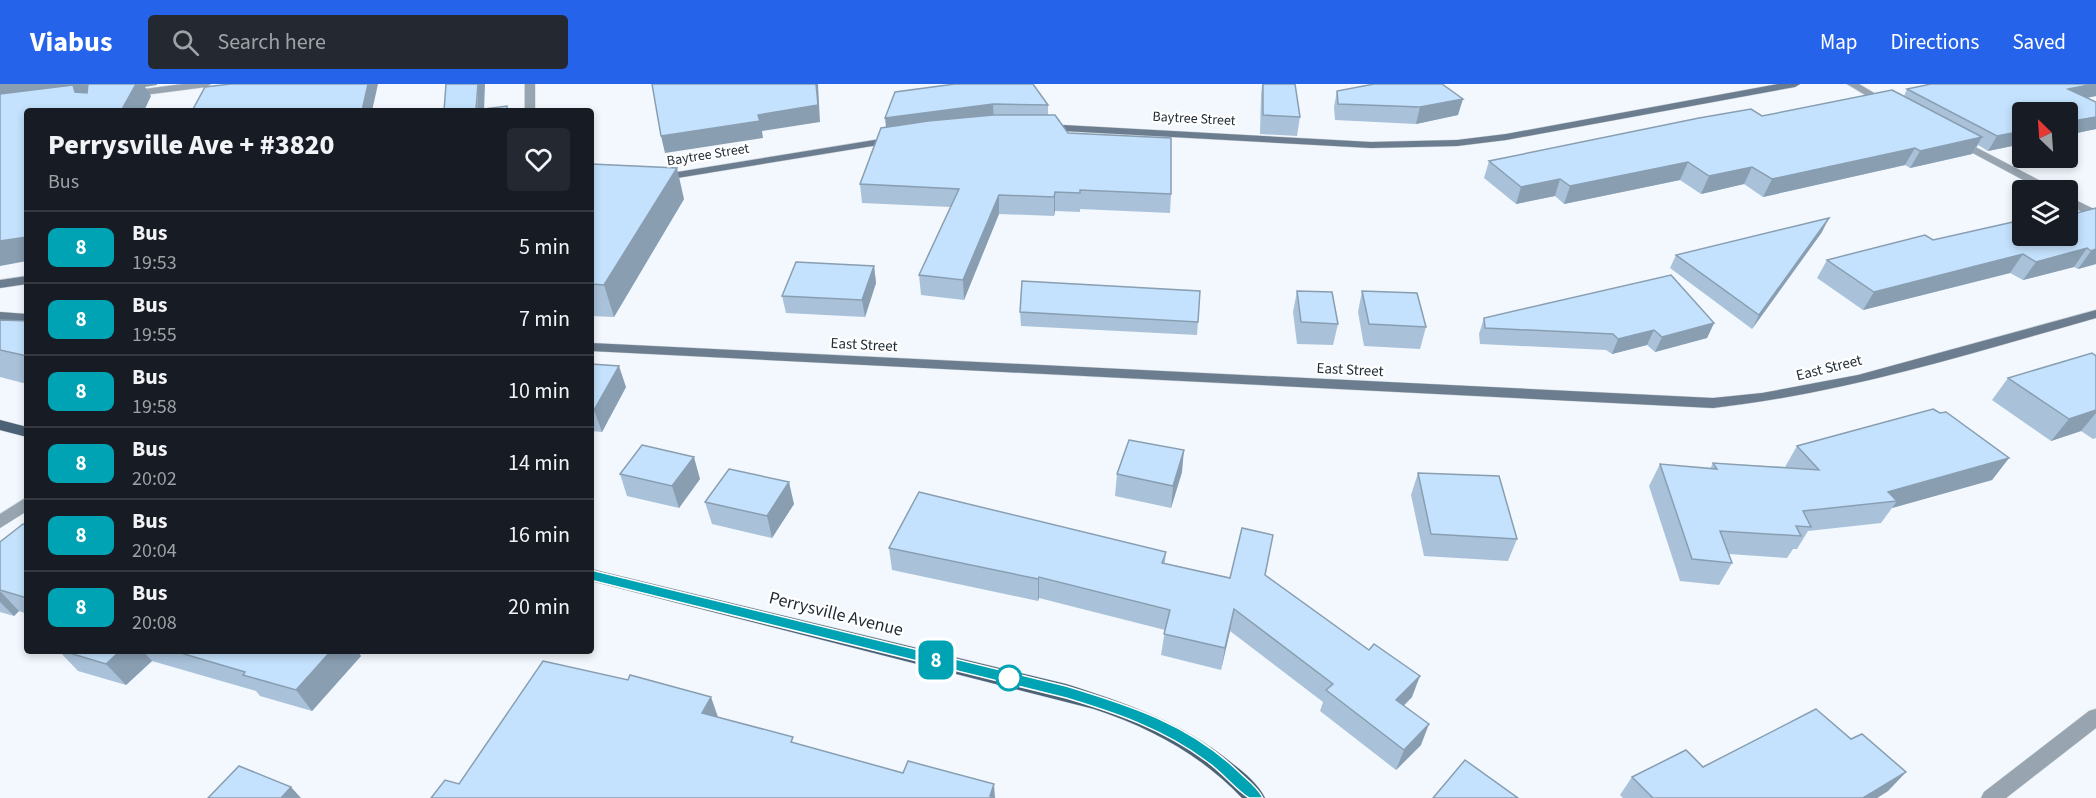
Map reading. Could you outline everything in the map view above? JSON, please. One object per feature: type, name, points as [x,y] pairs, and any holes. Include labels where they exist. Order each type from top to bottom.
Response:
[{"type":"main road","points":[[0,425],[24,431]]},
{"type":"main road","name":"Perrysville Avenue","points":[[594,576],[1066,692],[1108,705],[1150,720],[1184,737],[1214,757],[1255,798]]},
{"type":"street","points":[[115,96],[206,84]]},
{"type":"street","points":[[530,84],[530,108]]},
{"type":"street","name":"Baytree Street","points":[[1030,126],[1371,145],[1457,143],[1506,137],[1795,84]]},
{"type":"street","points":[[1852,84],[1894,106]]},
{"type":"street","points":[[1946,134],[2031,180]]},
{"type":"street","name":"Baytree Street","points":[[645,180],[910,138]]},
{"type":"street","points":[[2078,206],[2096,215]]},
{"type":"street","points":[[0,284],[24,280]]},
{"type":"street","name":"East Street","points":[[594,347],[1713,403],[1753,400],[1825,387],[2096,314]]},
{"type":"street","points":[[0,316],[24,318]]},
{"type":"street","points":[[0,522],[24,505]]},
{"type":"street","points":[[1991,798],[2096,717]]},
{"type":"building","points":[[88,84],[136,84],[123,108],[24,108],[24,237],[0,241],[0,94],[73,85],[75,92],[87,93]]},
{"type":"building","points":[[231,84],[368,84],[363,108],[194,108],[205,87]]},
{"type":"building","points":[[446,84],[478,84],[476,108],[444,108]]},
{"type":"building","points":[[652,84],[816,84],[818,105],[758,115],[760,121],[661,136]]},
{"type":"building","points":[[955,84],[1033,84],[1048,105],[993,104],[885,118],[895,92]]},
{"type":"building","points":[[1263,84],[1295,84],[1300,117],[1263,115]]},
{"type":"building","points":[[1374,84],[1442,84],[1463,99],[1420,107],[1338,104],[1337,91]]},
{"type":"building","points":[[1931,84],[2094,84],[2068,89],[2096,102],[2096,117],[2078,120],[2078,102],[2012,102],[2012,133],[1997,136],[1907,89]]},
{"type":"building","points":[[1892,90],[1982,137],[1920,151],[1915,148],[1772,179],[1752,167],[1709,176],[1688,162],[1570,186],[1560,179],[1521,187],[1489,161],[1699,118],[1751,109],[1762,116]]},
{"type":"building","points":[[993,115],[1055,115],[1068,133],[1171,138],[1171,194],[1080,190],[1080,193],[1055,192],[1054,197],[999,195],[963,280],[919,275],[959,189],[860,184],[881,128]]},
{"type":"building","points":[[594,164],[677,168],[604,285],[594,284]]},
{"type":"building","points":[[2096,208],[2096,249],[2091,251],[2087,248],[2036,262],[2023,254],[1874,292],[1827,260],[1925,235],[1933,240],[2012,222],[2012,246],[2078,246],[2078,213]]},
{"type":"building","points":[[1829,218],[1759,315],[1676,255]]},
{"type":"building","points":[[796,262],[874,266],[862,300],[782,296]]},
{"type":"building","points":[[1671,275],[1714,323],[1662,337],[1654,330],[1618,339],[1613,334],[1485,328],[1484,318]]},
{"type":"building","points":[[1022,281],[1200,291],[1198,322],[1020,312]]},
{"type":"building","points":[[1297,291],[1332,292],[1338,324],[1301,322]]},
{"type":"building","points":[[1362,291],[1417,293],[1426,327],[1369,324]]},
{"type":"building","points":[[0,320],[24,321],[24,355],[0,350]]},
{"type":"building","points":[[2092,353],[2096,356],[2096,410],[2069,419],[2008,378]]},
{"type":"building","points":[[594,364],[619,366],[594,410]]},
{"type":"building","points":[[1933,409],[1940,413],[1946,412],[2009,458],[1888,492],[1897,501],[1803,511],[1811,527],[1796,526],[1801,536],[1720,531],[1732,563],[1692,559],[1660,464],[1717,469],[1713,463],[1819,470],[1797,446]]},
{"type":"building","points":[[1129,440],[1184,450],[1173,486],[1117,474]]},
{"type":"building","points":[[642,445],[694,457],[672,486],[620,474]]},
{"type":"building","points":[[729,469],[789,482],[767,516],[705,502]]},
{"type":"building","points":[[1418,473],[1499,476],[1517,539],[1431,534]]},
{"type":"building","points":[[919,492],[1166,552],[1162,563],[1230,578],[1242,528],[1273,535],[1265,575],[1369,650],[1374,644],[1420,676],[1396,700],[1429,724],[1404,750],[1326,690],[1333,684],[1234,609],[1225,648],[1164,634],[1170,610],[1039,577],[1038,579],[889,548]]},
{"type":"building","points":[[24,524],[24,597],[0,590],[0,542]]},
{"type":"building","points":[[73,654],[117,654],[106,664]]},
{"type":"building","points":[[184,654],[328,654],[296,690],[243,675],[245,672]]},
{"type":"building","points":[[543,661],[628,680],[630,675],[711,697],[702,713],[793,737],[791,742],[903,773],[908,761],[994,784],[990,796],[995,798],[431,798],[445,780],[459,784]]},
{"type":"building","points":[[1816,709],[1851,739],[1862,734],[1906,772],[1863,798],[1653,798],[1632,777],[1686,750],[1703,767]]},
{"type":"building","points":[[1465,760],[1518,798],[1433,798]]},
{"type":"building","points":[[239,766],[291,787],[281,798],[208,798]]},
{"type":"bus line","name":"8","points":[[594,576],[1066,692],[1108,705],[1150,720],[1184,737],[1214,757],[1255,798]]}]
